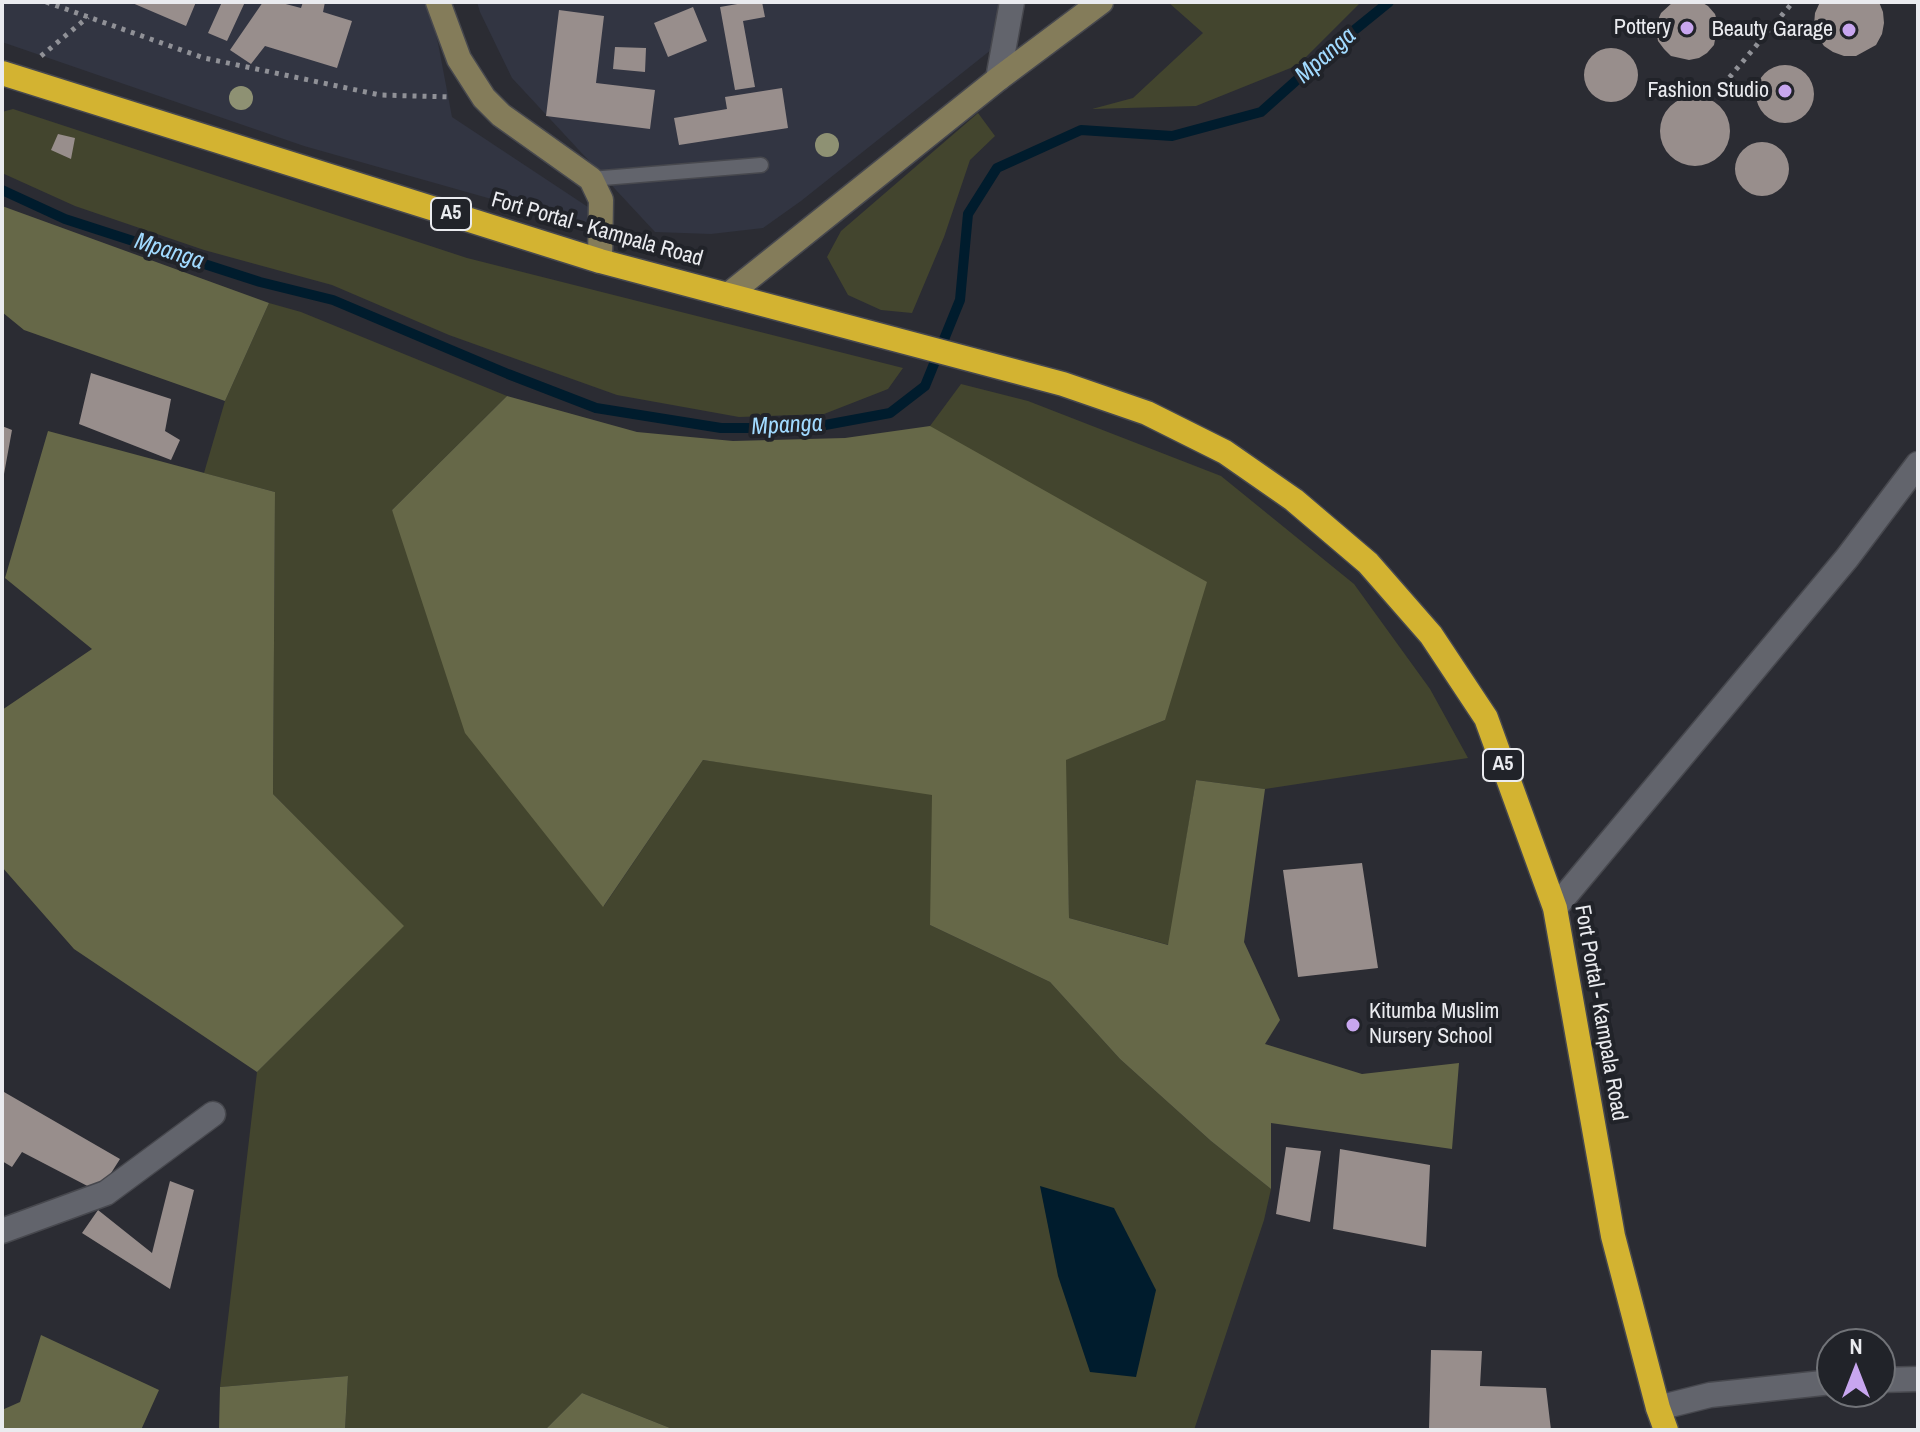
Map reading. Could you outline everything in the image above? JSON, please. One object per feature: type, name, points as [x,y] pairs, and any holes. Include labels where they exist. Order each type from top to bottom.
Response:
[{"type":"highway","name":"Fort Portal - Kampala Road","points":[[9,75],[600,261],[1063,384],[1147,413],[1225,452],[1294,500],[1368,563],[1431,635],[1486,718],[1555,908],[1613,1236],[1662,1419]]},
{"type":"street","points":[[438,2],[459,59],[484,98],[501,115],[591,179],[601,200],[600,261]]},
{"type":"street","points":[[998,79],[1012,2]]},
{"type":"street","points":[[728,295],[998,79],[1101,2]]},
{"type":"street","points":[[1555,908],[1847,558],[1918,464]]},
{"type":"street","points":[[2,1231],[106,1193],[213,1114]]},
{"type":"street","points":[[1896,1380],[1918,1379]]},
{"type":"street","points":[[1662,1419],[1710,1395],[1816,1384]]},
{"type":"lane","points":[[591,179],[761,165]]},
{"type":"path","points":[[46,2],[204,58],[380,95],[484,98]]},
{"type":"path","points":[[1723,85],[1793,2]]},
{"type":"path","points":[[9,75],[88,17]]},
{"type":"shaded area","points":[[2,2],[427,2],[452,117],[597,213],[594,228],[304,146],[2,42]]},
{"type":"shaded area","points":[[477,2],[1012,2],[1006,38],[801,201],[763,228],[711,234],[655,232],[512,78]]},
{"type":"green space","points":[[1168,2],[1361,2],[1298,65],[1196,106],[1092,109],[1133,98],[1203,33]]},
{"type":"green space","points":[[13,109],[467,258],[903,368],[888,389],[824,414],[739,417],[617,395],[449,335],[332,285],[204,250],[75,206],[2,173],[2,112]]},
{"type":"green space","points":[[978,113],[995,136],[970,160],[944,237],[912,313],[881,310],[848,295],[827,257],[841,231]]},
{"type":"green space","points":[[2,206],[269,303],[225,401],[24,330],[2,312]]},
{"type":"green space","points":[[269,303],[301,312],[507,396],[392,510],[604,906],[703,760],[960,796],[930,925],[1050,982],[1120,1059],[1211,1141],[1271,1189],[1264,1220],[1194,1430],[675,1430],[582,1393],[545,1430],[345,1430],[348,1376],[220,1387],[257,1072],[403,926],[273,794],[275,492],[204,473],[225,401]]},
{"type":"green space","points":[[961,384],[1028,401],[1221,476],[1354,584],[1430,689],[1468,758],[1265,789],[1196,780],[1169,945],[1069,918],[1065,760],[1165,720],[930,426]]},
{"type":"green space","points":[[507,396],[637,432],[733,441],[845,438],[930,426],[1207,582],[1165,720],[1066,760],[1069,918],[1168,945],[1196,780],[1265,789],[1244,942],[1280,1020],[1265,1044],[1362,1074],[1459,1063],[1452,1149],[1271,1123],[1271,1189],[1211,1141],[1120,1059],[1050,982],[930,925],[932,795],[703,760],[603,907],[465,733],[392,510]]},
{"type":"green space","points":[[48,431],[275,492],[273,794],[404,926],[257,1072],[74,949],[2,867],[2,710],[92,649],[5,578]]},
{"type":"green space","points":[[41,1335],[159,1390],[141,1430],[2,1430],[2,1410],[20,1402]]},
{"type":"green space","points":[[348,1376],[345,1430],[219,1430],[220,1387]]},
{"type":"green space","points":[[582,1393],[675,1430],[545,1430]]},
{"type":"water","points":[[1040,1186],[1114,1208],[1156,1290],[1136,1377],[1090,1372],[1058,1276]]},
{"type":"building","points":[[130,2],[196,2],[186,26]]},
{"type":"building","points":[[222,2],[245,2],[227,41],[208,33]]},
{"type":"building","points":[[263,2],[301,8],[303,2],[325,2],[323,12],[352,21],[337,68],[265,46],[251,64],[230,50]]},
{"type":"building","points":[[762,2],[765,17],[743,21],[755,87],[735,90],[720,7]]},
{"type":"building","name":"Pottery","points":[[1673,2],[1701,2],[1715,14],[1718,24],[1714,45],[1699,58],[1689,60],[1671,56],[1658,41],[1657,22],[1661,13]]},
{"type":"building","name":"Beauty Garage","points":[[1820,2],[1879,2],[1884,23],[1876,45],[1856,56],[1844,56],[1824,46],[1814,25]]},
{"type":"building","points":[[693,7],[707,41],[668,57],[654,23]]},
{"type":"building","points":[[559,10],[604,16],[596,83],[655,90],[650,129],[546,116]]},
{"type":"building","points":[[615,47],[646,48],[645,72],[613,69]]},
{"type":"building","points":[[1611,48],[1630,56],[1638,75],[1630,94],[1611,102],[1592,94],[1584,75],[1592,56]]},
{"type":"building","name":"Fashion Studio","points":[[1785,65],[1796,67],[1805,74],[1812,83],[1812,105],[1805,114],[1796,121],[1785,123],[1774,121],[1765,114],[1758,105],[1756,94],[1758,83],[1765,74],[1774,67]]},
{"type":"building","points":[[782,88],[788,128],[679,145],[674,118],[727,109],[725,97]]},
{"type":"building","points":[[1702,96],[1724,111],[1730,131],[1728,145],[1720,156],[1709,164],[1688,166],[1670,156],[1662,145],[1660,124],[1670,106],[1681,98]]},
{"type":"building","points":[[58,134],[75,138],[71,159],[51,150]]},
{"type":"building","points":[[1762,142],[1781,150],[1789,169],[1781,188],[1762,196],[1743,188],[1735,169],[1743,150]]},
{"type":"building","points":[[91,373],[171,399],[165,431],[180,440],[171,460],[79,424]]},
{"type":"building","points":[[2,426],[12,430],[4,474],[2,474]]},
{"type":"building","points":[[1362,863],[1378,968],[1298,977],[1283,870]]},
{"type":"building","points":[[4,1092],[120,1159],[99,1192],[22,1152],[12,1167],[2,1161]]},
{"type":"building","points":[[1286,1147],[1321,1151],[1310,1222],[1276,1214]]},
{"type":"building","points":[[1340,1149],[1430,1165],[1426,1247],[1333,1229]]},
{"type":"building","points":[[170,1181],[194,1190],[170,1289],[82,1233],[98,1210],[152,1253]]},
{"type":"building","points":[[1431,1350],[1482,1351],[1480,1386],[1546,1388],[1551,1430],[1429,1430]]},
{"type":"waterway","name":"Mpanga","points":[[2,190],[65,219],[260,282],[333,300],[596,408],[721,428],[809,428],[890,413],[925,386],[960,300],[968,214],[997,168],[1081,130],[1172,136],[1261,112],[1389,2]]},
{"type":"place","name":"Pottery","points":[[1687,28]]},
{"type":"place","name":"Beauty Garage","points":[[1849,30]]},
{"type":"place","name":"Fashion Studio","points":[[1785,91]]},
{"type":"place","name":"Kitumba Muslim Nursery School","points":[[1353,1025]]}]
